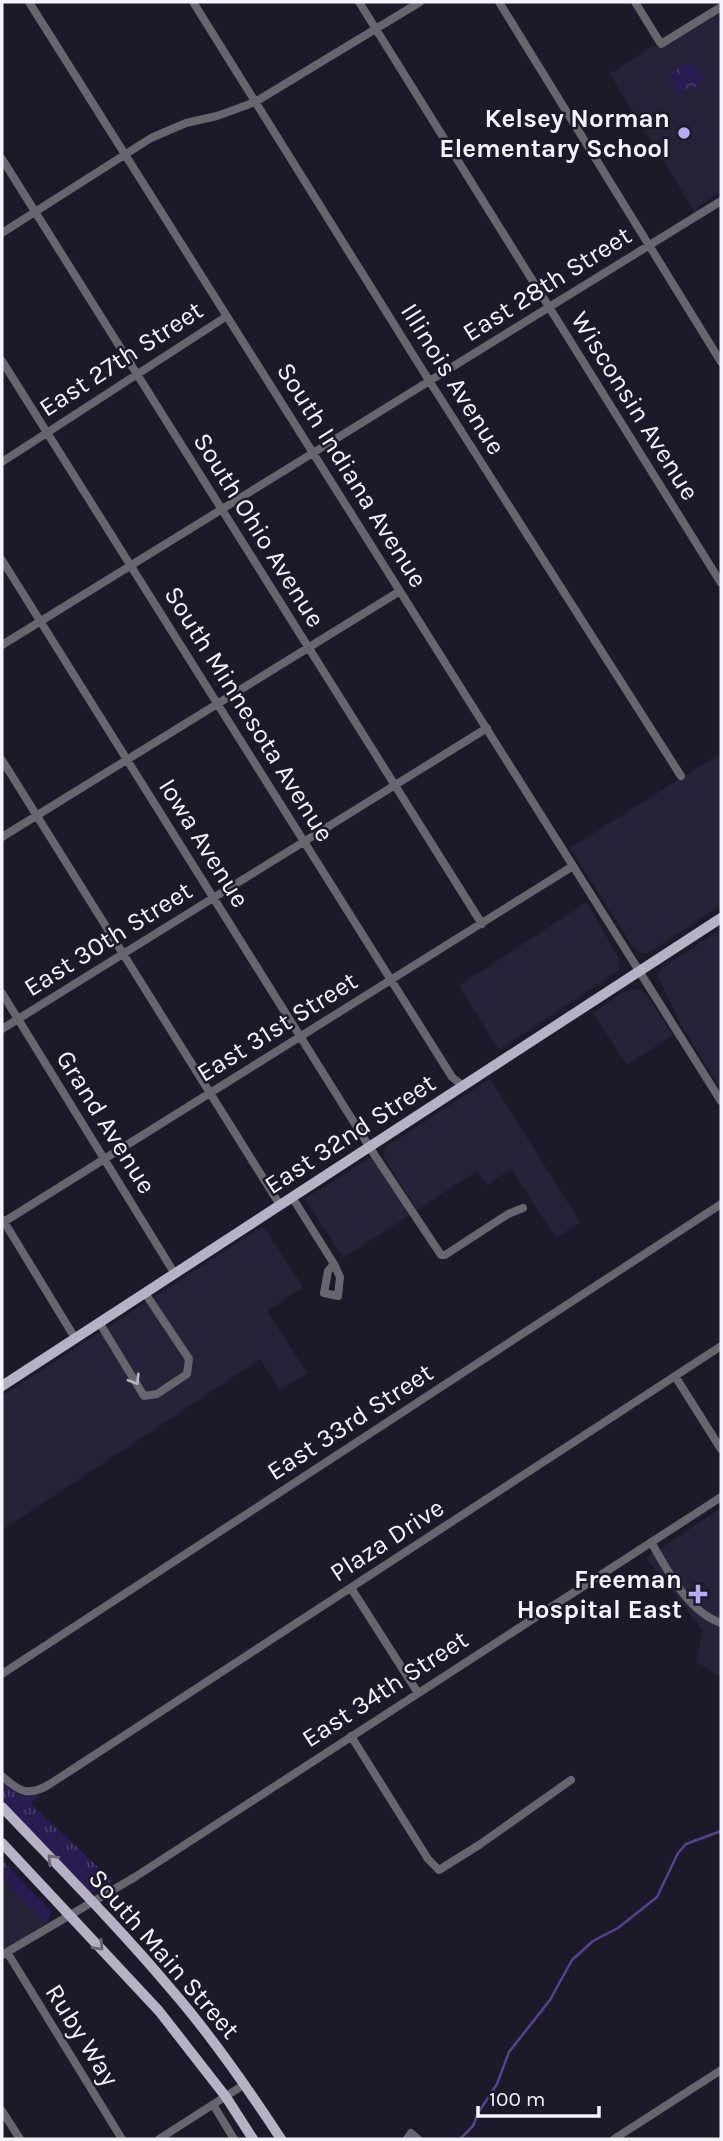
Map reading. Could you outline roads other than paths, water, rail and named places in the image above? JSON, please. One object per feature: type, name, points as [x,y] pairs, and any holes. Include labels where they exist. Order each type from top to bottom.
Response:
[{"type":"main road","name":"East 32nd Street","points":[[2,1385],[721,918]]},
{"type":"main road","name":"South Main Street","points":[[2,1807],[93,1901],[172,1990],[245,2084],[281,2139]]},
{"type":"main road","name":"South Main Street","points":[[2,1843],[159,2011],[226,2097],[253,2139]]},
{"type":"street","name":"South Indiana Avenue","points":[[29,2],[721,1101]]},
{"type":"street","name":"Illinois Avenue","points":[[193,2],[430,382],[681,776]]},
{"type":"street","name":"Wisconsin Avenue","points":[[359,2],[721,583]]},
{"type":"street","points":[[2,233],[152,138],[186,123],[217,117],[255,102],[420,2]]},
{"type":"street","points":[[499,2],[721,362]]},
{"type":"street","points":[[635,2],[661,44],[721,7]]},
{"type":"street","name":"South Ohio Avenue","points":[[2,159],[482,924]]},
{"type":"street","name":"East 28th Street","points":[[2,645],[721,201]]},
{"type":"street","name":"East 27th Street","points":[[2,461],[227,316]]},
{"type":"street","name":"South Minnesota Avenue","points":[[2,361],[452,1077],[463,1086]]},
{"type":"street","name":"Iowa Avenue","points":[[2,560],[370,1148],[441,1255],[508,1214],[523,1208]]},
{"type":"street","points":[[2,837],[400,591]]},
{"type":"street","name":"East 30th Street","points":[[2,1030],[487,728]]},
{"type":"street","points":[[2,760],[280,1205]]},
{"type":"street","name":"East 31st Street","points":[[3,1221],[573,866]]},
{"type":"street","name":"Grand Avenue","points":[[2,993],[175,1274]]},
{"type":"street","points":[[292,1197],[334,1264]]},
{"type":"street","name":"East 33rd Street","points":[[2,1674],[721,1204]]},
{"type":"street","points":[[3,1221],[75,1338]]},
{"type":"street","points":[[99,1322],[144,1396],[157,1394],[187,1374],[189,1359],[145,1293]]},
{"type":"street","name":"Plaza Drive","points":[[2,1776],[24,1791],[37,1792],[721,1346]]},
{"type":"street","points":[[675,1376],[721,1449]]},
{"type":"street","name":"East 34th Street","points":[[4,1954],[135,1878],[721,1497]]},
{"type":"street","points":[[651,1542],[686,1596],[706,1616],[721,1623]]},
{"type":"street","points":[[351,1588],[418,1693]]},
{"type":"street","points":[[351,1736],[428,1859],[437,1869],[442,1869],[571,1780]]},
{"type":"street","name":"Ruby Way","points":[[4,1954],[122,2139]]},
{"type":"street","points":[[614,2139],[721,2070]]},
{"type":"street","points":[[159,2139],[245,2084]]},
{"type":"street","points":[[214,2106],[234,2139]]},
{"type":"street","points":[[2,2111],[19,2139]]},
{"type":"street","points":[[407,2139],[411,2133],[418,2139]]},
{"type":"waterway","points":[[460,2139],[473,2126],[478,2113],[497,2084],[509,2052],[550,2000],[572,1960],[593,1941],[618,1928],[657,1897],[678,1853],[686,1844],[721,1831]]},
{"type":"place","name":"Kelsey Norman Elementary School","points":[[684,133]]},
{"type":"place","name":"Freeman Hospital East","points":[[698,1594]]}]
